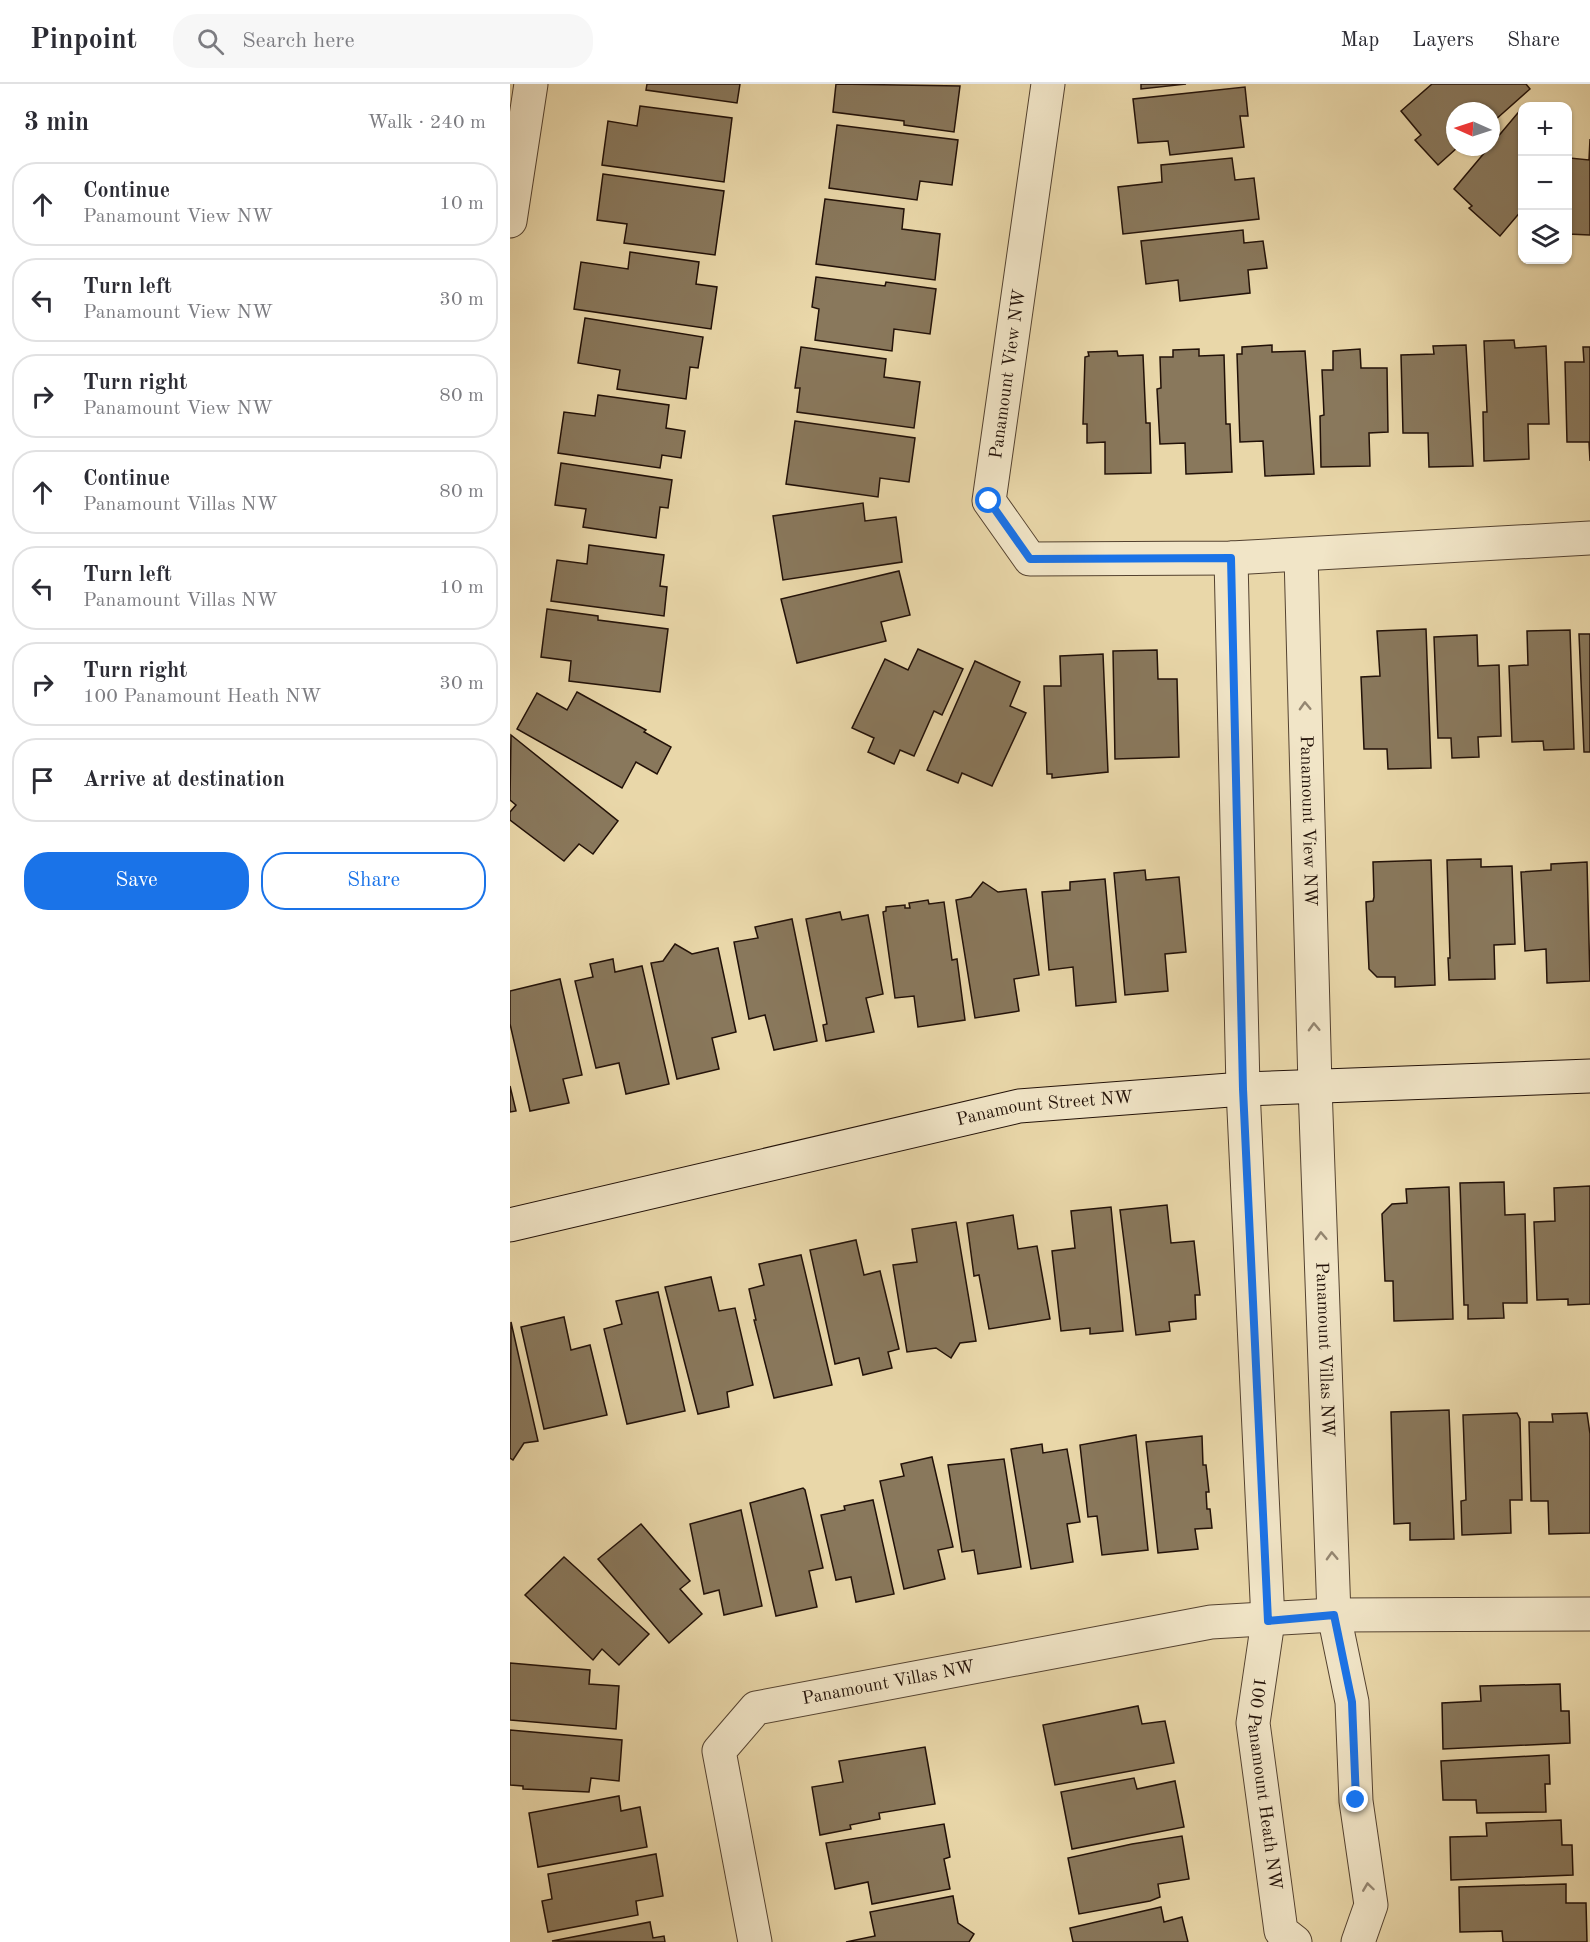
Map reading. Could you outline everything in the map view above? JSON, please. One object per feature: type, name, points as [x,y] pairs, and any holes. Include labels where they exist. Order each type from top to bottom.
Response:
[{"type":"street","points":[[510,221],[531,84]]},
{"type":"street","name":"Panamount View NW","points":[[1048,84],[989,501],[1030,559],[1231,558],[1590,538]]},
{"type":"street","name":"Panamount View NW","points":[[1301,555],[1315,1086]]},
{"type":"street","points":[[1231,558],[1243,1089],[1268,1621]]},
{"type":"street","name":"Panamount Street NW","points":[[510,1225],[1019,1106],[1243,1089],[1590,1076]]},
{"type":"street","name":"Panamount Villas NW","points":[[1315,1086],[1334,1615]]},
{"type":"street","name":"Panamount Villas NW","points":[[755,1942],[719,1751],[756,1708],[1211,1623],[1334,1615],[1590,1614]]},
{"type":"street","points":[[1334,1615],[1352,1702],[1356,1800],[1371,1905],[1358,1942]]},
{"type":"street","name":"100 Panamount Heath NW","points":[[1268,1621],[1253,1723],[1281,1931],[1295,1942]]},
{"type":"building","points":[[647,84],[740,84],[737,103],[646,90]]},
{"type":"building","points":[[836,84],[960,86],[954,132],[904,125],[904,121],[833,112]]},
{"type":"building","points":[[1141,84],[1186,84],[1141,89]]},
{"type":"building","points":[[1432,84],[1526,84],[1530,89],[1500,116],[1500,102],[1446,102],[1446,156],[1448,156],[1438,165],[1415,140],[1421,135],[1401,111]]},
{"type":"building","points":[[1245,87],[1248,116],[1240,116],[1244,147],[1170,155],[1168,141],[1138,143],[1133,99]]},
{"type":"building","points":[[640,106],[732,118],[724,182],[602,165],[608,121],[637,126]]},
{"type":"building","points":[[1518,113],[1518,215],[1500,236],[1469,208],[1472,206],[1454,189],[1482,156],[1500,156],[1500,134]]},
{"type":"building","points":[[837,125],[958,140],[952,185],[920,181],[917,200],[829,188]]},
{"type":"building","points":[[1590,139],[1590,235],[1572,234],[1572,158],[1589,160]]},
{"type":"building","points":[[1232,158],[1235,180],[1254,178],[1259,219],[1123,234],[1118,187],[1162,182],[1161,165]]},
{"type":"building","points":[[603,174],[724,191],[715,255],[624,243],[627,224],[597,220]]},
{"type":"building","points":[[825,199],[904,209],[902,229],[940,234],[935,280],[816,264]]},
{"type":"building","points":[[1243,230],[1244,243],[1263,241],[1267,268],[1248,270],[1250,293],[1180,301],[1178,280],[1146,284],[1141,241]]},
{"type":"building","points":[[630,252],[699,262],[696,284],[717,287],[711,329],[574,309],[581,262],[628,269]]},
{"type":"building","points":[[816,277],[885,286],[886,282],[936,289],[930,334],[894,329],[892,351],[815,340],[819,309],[812,307]]},
{"type":"building","points":[[585,318],[703,337],[698,368],[690,367],[686,399],[617,389],[620,370],[578,363]]},
{"type":"building","points":[[1514,340],[1515,348],[1546,346],[1549,424],[1528,424],[1529,459],[1484,461],[1483,412],[1487,412],[1484,341]]},
{"type":"building","points":[[1272,345],[1272,352],[1305,351],[1314,474],[1265,476],[1263,441],[1240,442],[1237,354],[1242,354],[1242,347]]},
{"type":"building","points":[[1466,345],[1473,466],[1429,467],[1428,433],[1403,433],[1401,355],[1434,354],[1433,346]]},
{"type":"building","points":[[801,347],[886,359],[884,377],[920,382],[914,428],[797,412],[800,388],[795,388]]},
{"type":"building","points":[[1583,347],[1590,347],[1590,461],[1589,442],[1567,442],[1565,362],[1584,362]]},
{"type":"building","points":[[1199,349],[1199,356],[1224,355],[1226,424],[1230,424],[1232,472],[1186,474],[1185,443],[1160,444],[1157,389],[1161,388],[1160,357],[1173,357],[1173,350]]},
{"type":"building","points":[[1360,349],[1361,368],[1387,368],[1388,432],[1369,433],[1370,466],[1321,467],[1320,416],[1324,415],[1322,370],[1333,370],[1333,351]]},
{"type":"building","points":[[1117,351],[1118,356],[1143,355],[1146,423],[1150,423],[1151,473],[1105,474],[1105,442],[1087,443],[1087,424],[1083,424],[1085,357],[1089,356],[1088,352]]},
{"type":"building","points":[[598,395],[669,405],[666,428],[685,431],[681,458],[662,455],[660,468],[558,453],[564,412],[595,416]]},
{"type":"building","points":[[795,421],[915,438],[909,482],[880,478],[878,497],[786,484]]},
{"type":"building","points":[[561,463],[672,480],[668,508],[660,507],[656,538],[583,527],[586,509],[555,505]]},
{"type":"building","points":[[863,503],[865,521],[896,517],[902,562],[783,580],[773,516]]},
{"type":"building","points":[[589,545],[664,555],[660,586],[667,587],[664,616],[551,601],[557,560],[587,564]]},
{"type":"building","points":[[899,571],[910,615],[881,622],[886,641],[797,663],[781,599]]},
{"type":"building","points":[[547,609],[598,616],[598,620],[668,629],[660,692],[569,681],[571,661],[541,657]]},
{"type":"building","points":[[1426,629],[1431,768],[1388,769],[1387,749],[1364,749],[1361,677],[1380,676],[1377,631]]},
{"type":"building","points":[[1570,630],[1574,749],[1544,750],[1543,741],[1512,742],[1509,666],[1528,665],[1527,631]]},
{"type":"building","points":[[1579,634],[1590,634],[1590,752],[1584,752]]},
{"type":"building","points":[[1477,635],[1478,666],[1499,665],[1501,736],[1478,737],[1479,757],[1452,758],[1451,738],[1438,738],[1434,637]]},
{"type":"building","points":[[918,649],[963,669],[942,715],[934,711],[914,756],[900,750],[894,764],[868,752],[874,738],[852,728],[885,659],[908,670]]},
{"type":"building","points":[[1157,650],[1158,679],[1177,679],[1179,757],[1115,759],[1113,651]]},
{"type":"building","points":[[1103,654],[1108,772],[1052,778],[1052,774],[1047,774],[1044,686],[1061,686],[1060,656]]},
{"type":"building","points":[[975,661],[1020,682],[1010,706],[1026,713],[992,786],[962,773],[958,783],[927,770]]},
{"type":"building","points":[[577,692],[646,730],[644,732],[671,747],[657,774],[636,762],[622,788],[517,729],[537,693],[567,710]]},
{"type":"building","points":[[511,735],[618,821],[593,854],[579,844],[564,861],[510,820],[510,812],[516,805],[510,800]]},
{"type":"building","points":[[1481,859],[1481,867],[1512,866],[1515,944],[1494,945],[1495,979],[1449,980],[1447,860]]},
{"type":"building","points":[[1431,860],[1435,985],[1395,987],[1395,977],[1377,977],[1369,969],[1366,902],[1373,901],[1374,897],[1373,862]]},
{"type":"building","points":[[1587,862],[1590,981],[1547,983],[1546,949],[1525,951],[1521,872],[1551,870],[1551,864]]},
{"type":"building","points":[[1145,870],[1146,880],[1179,877],[1186,952],[1165,954],[1168,991],[1125,995],[1114,873]]},
{"type":"building","points":[[1105,879],[1116,1002],[1076,1006],[1073,967],[1049,970],[1042,892],[1070,890],[1070,882]]},
{"type":"building","points":[[983,882],[998,892],[1026,889],[1039,975],[1014,979],[1019,1011],[975,1018],[956,900],[971,897]]},
{"type":"building","points":[[928,900],[929,904],[944,902],[952,960],[957,959],[965,1020],[918,1027],[914,996],[895,998],[883,912],[886,911],[886,907],[905,905],[905,908],[910,908],[909,903]]},
{"type":"building","points":[[840,912],[842,920],[868,915],[883,994],[866,998],[874,1032],[826,1041],[823,1025],[827,1024],[806,919]]},
{"type":"building","points":[[792,919],[817,1041],[774,1050],[765,1015],[749,1019],[734,942],[758,938],[755,927]]},
{"type":"building","points":[[675,944],[692,954],[718,948],[736,1032],[712,1038],[719,1069],[677,1079],[651,963],[663,961]]},
{"type":"building","points":[[613,959],[615,972],[642,966],[669,1084],[626,1094],[619,1063],[596,1068],[575,981],[593,977],[590,964]]},
{"type":"building","points":[[560,979],[582,1075],[563,1079],[569,1103],[530,1111],[510,1024],[510,991]]},
{"type":"building","points":[[510,1086],[516,1111],[510,1112]]},
{"type":"building","points":[[1504,1182],[1505,1215],[1525,1214],[1527,1303],[1503,1303],[1504,1318],[1468,1319],[1468,1305],[1464,1305],[1460,1183]]},
{"type":"building","points":[[1590,1186],[1590,1304],[1568,1305],[1568,1299],[1537,1300],[1534,1222],[1555,1221],[1554,1188]]},
{"type":"building","points":[[1449,1187],[1453,1319],[1394,1321],[1393,1281],[1385,1281],[1382,1214],[1392,1204],[1407,1203],[1406,1189]]},
{"type":"building","points":[[1167,1205],[1171,1243],[1194,1241],[1200,1295],[1195,1295],[1196,1319],[1169,1322],[1170,1331],[1136,1335],[1120,1210]]},
{"type":"building","points":[[1111,1207],[1123,1331],[1090,1334],[1090,1328],[1061,1331],[1052,1251],[1075,1248],[1071,1211]]},
{"type":"building","points":[[1013,1215],[1018,1249],[1037,1246],[1050,1319],[989,1329],[979,1275],[974,1276],[967,1223]]},
{"type":"building","points":[[956,1222],[976,1341],[960,1343],[951,1358],[936,1348],[907,1352],[893,1265],[917,1262],[912,1229]]},
{"type":"building","points":[[856,1240],[864,1275],[880,1271],[899,1349],[888,1352],[892,1368],[863,1375],[859,1358],[835,1364],[810,1250]]},
{"type":"building","points":[[801,1255],[832,1385],[774,1398],[754,1320],[756,1320],[749,1289],[764,1285],[759,1264]]},
{"type":"building","points":[[711,1277],[719,1311],[735,1308],[753,1385],[727,1392],[729,1407],[698,1414],[665,1287]]},
{"type":"building","points":[[658,1292],[685,1411],[627,1424],[604,1329],[622,1324],[616,1301]]},
{"type":"building","points":[[564,1317],[571,1350],[590,1345],[607,1415],[544,1429],[521,1327]]},
{"type":"building","points":[[511,1322],[538,1441],[524,1443],[513,1460],[510,1458]]},
{"type":"building","points":[[1449,1410],[1454,1539],[1410,1540],[1410,1523],[1394,1524],[1391,1412]]},
{"type":"building","points":[[1517,1413],[1520,1419],[1522,1500],[1510,1500],[1511,1533],[1462,1535],[1461,1501],[1466,1500],[1463,1415]]},
{"type":"building","points":[[1587,1413],[1590,1434],[1590,1533],[1549,1534],[1548,1501],[1531,1501],[1529,1422],[1553,1422],[1552,1414]]},
{"type":"building","points":[[1136,1435],[1148,1550],[1102,1555],[1097,1516],[1088,1517],[1080,1445]]},
{"type":"building","points":[[1202,1436],[1203,1465],[1206,1465],[1209,1492],[1206,1492],[1207,1509],[1210,1509],[1212,1528],[1195,1529],[1198,1549],[1158,1553],[1146,1442]]},
{"type":"building","points":[[1042,1444],[1043,1453],[1067,1449],[1080,1522],[1067,1524],[1073,1562],[1031,1569],[1011,1449]]},
{"type":"building","points":[[932,1457],[953,1547],[938,1550],[945,1579],[904,1589],[880,1481],[904,1476],[901,1464]]},
{"type":"building","points":[[1004,1459],[1021,1567],[978,1574],[974,1550],[962,1552],[948,1465]]},
{"type":"building","points":[[803,1488],[823,1568],[809,1571],[817,1607],[776,1616],[750,1503]]},
{"type":"building","points":[[873,1500],[894,1594],[856,1602],[851,1577],[836,1580],[821,1515],[845,1510],[844,1506]]},
{"type":"building","points":[[741,1510],[762,1606],[724,1615],[719,1590],[704,1594],[690,1524]]},
{"type":"building","points":[[641,1524],[690,1581],[680,1589],[702,1614],[669,1643],[598,1559]]},
{"type":"building","points":[[564,1557],[649,1634],[619,1665],[602,1649],[593,1660],[525,1595]]},
{"type":"building","points":[[510,1663],[590,1670],[589,1684],[619,1686],[616,1729],[510,1720]]},
{"type":"building","points":[[1560,1684],[1561,1711],[1569,1711],[1570,1743],[1443,1749],[1442,1703],[1481,1701],[1480,1686]]},
{"type":"building","points":[[1138,1706],[1142,1724],[1165,1721],[1174,1763],[1055,1785],[1043,1725]]},
{"type":"building","points":[[510,1730],[622,1740],[619,1781],[591,1778],[589,1792],[523,1789],[523,1786],[510,1785]]},
{"type":"building","points":[[925,1747],[935,1804],[879,1813],[880,1819],[850,1825],[851,1829],[820,1835],[812,1787],[843,1782],[839,1761]]},
{"type":"building","points":[[1549,1755],[1550,1784],[1545,1784],[1546,1812],[1477,1813],[1476,1800],[1443,1800],[1441,1761]]},
{"type":"building","points":[[1134,1778],[1137,1789],[1175,1781],[1184,1827],[1072,1849],[1061,1792]]},
{"type":"building","points":[[619,1796],[621,1811],[640,1807],[647,1847],[538,1867],[529,1813]]},
{"type":"building","points":[[1561,1820],[1562,1845],[1572,1845],[1573,1875],[1451,1880],[1450,1837],[1487,1836],[1486,1823]]},
{"type":"building","points":[[944,1824],[950,1857],[944,1859],[950,1889],[872,1904],[868,1882],[835,1889],[826,1843]]},
{"type":"building","points":[[1182,1836],[1189,1879],[1158,1884],[1160,1897],[1150,1901],[1079,1914],[1068,1858]]},
{"type":"building","points":[[656,1854],[663,1896],[636,1901],[638,1915],[548,1932],[542,1901],[552,1899],[548,1874]]},
{"type":"building","points":[[1566,1884],[1566,1903],[1586,1903],[1587,1942],[1503,1942],[1502,1931],[1460,1932],[1459,1887]]},
{"type":"building","points":[[953,1896],[958,1923],[974,1934],[969,1942],[846,1942],[875,1936],[870,1912]]},
{"type":"building","points":[[1161,1907],[1164,1922],[1182,1917],[1188,1942],[1073,1942],[1070,1928]]},
{"type":"building","points":[[650,1922],[653,1938],[664,1936],[665,1942],[552,1941]]},
{"type":"route","points":[[989,501],[1030,559],[1231,558],[1243,1089],[1268,1621],[1334,1615],[1352,1702],[1356,1800]]}]
